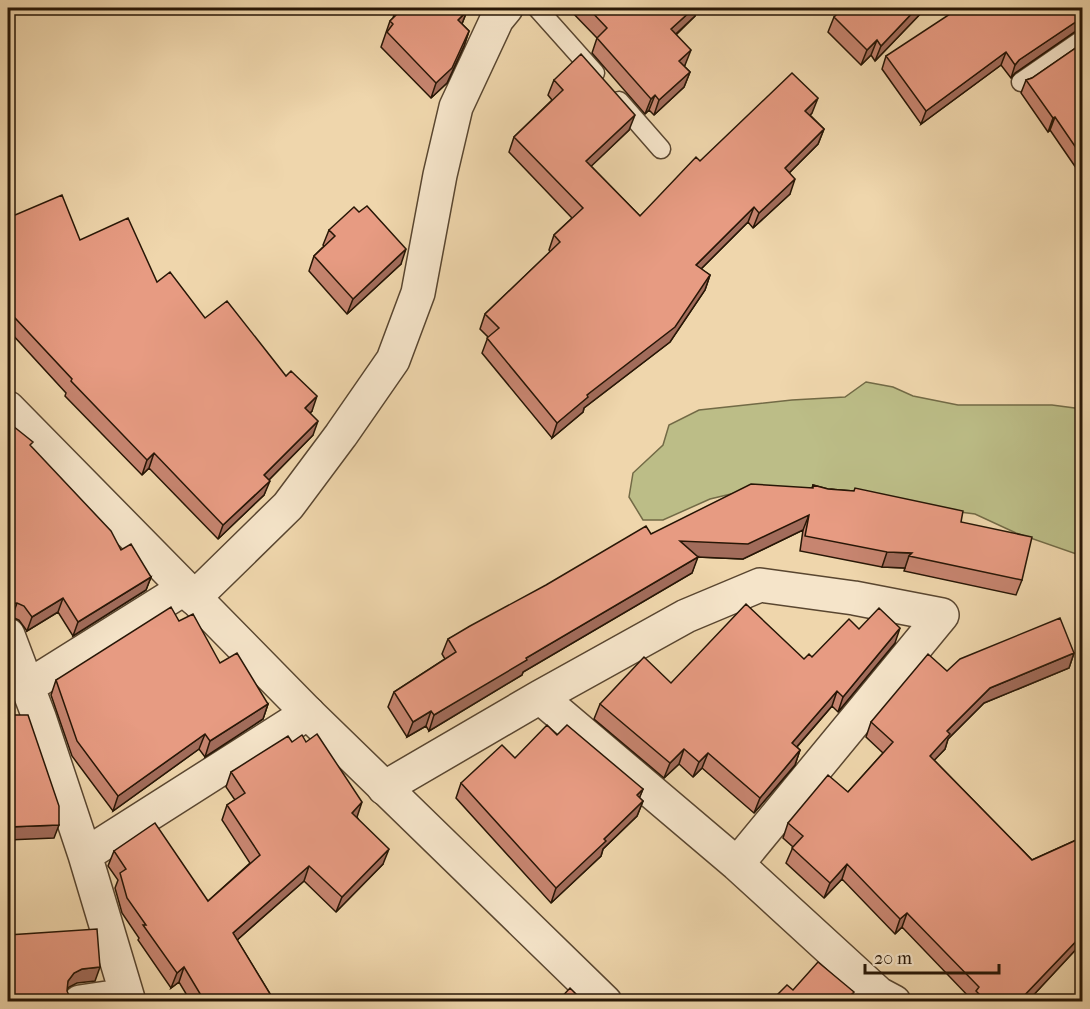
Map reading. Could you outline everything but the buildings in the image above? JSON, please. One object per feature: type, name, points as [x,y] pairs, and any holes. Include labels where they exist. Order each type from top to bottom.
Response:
[{"type":"street","points":[[28,707],[190,593],[288,506],[393,360],[418,293],[440,175],[456,107],[497,19],[506,8]]},
{"type":"street","points":[[8,408],[308,713],[605,1002]]},
{"type":"street","points":[[384,788],[540,697],[686,616],[760,585],[854,598],[942,615],[737,864]]},
{"type":"street","points":[[8,635],[28,707],[85,855],[128,998],[80,1002]]},
{"type":"street","points":[[540,697],[737,864],[879,994],[894,1002]]},
{"type":"street","points":[[85,855],[308,713]]},
{"type":"lane","points":[[537,8],[661,149]]},
{"type":"lane","points":[[1021,82],[1083,40]]},
{"type":"green space","points":[[866,382],[893,387],[913,396],[958,405],[1052,405],[1082,409],[1082,556],[1016,533],[975,514],[907,505],[832,489],[795,491],[756,488],[710,499],[663,520],[643,520],[629,497],[633,473],[663,445],[669,425],[699,410],[845,397]]}]
